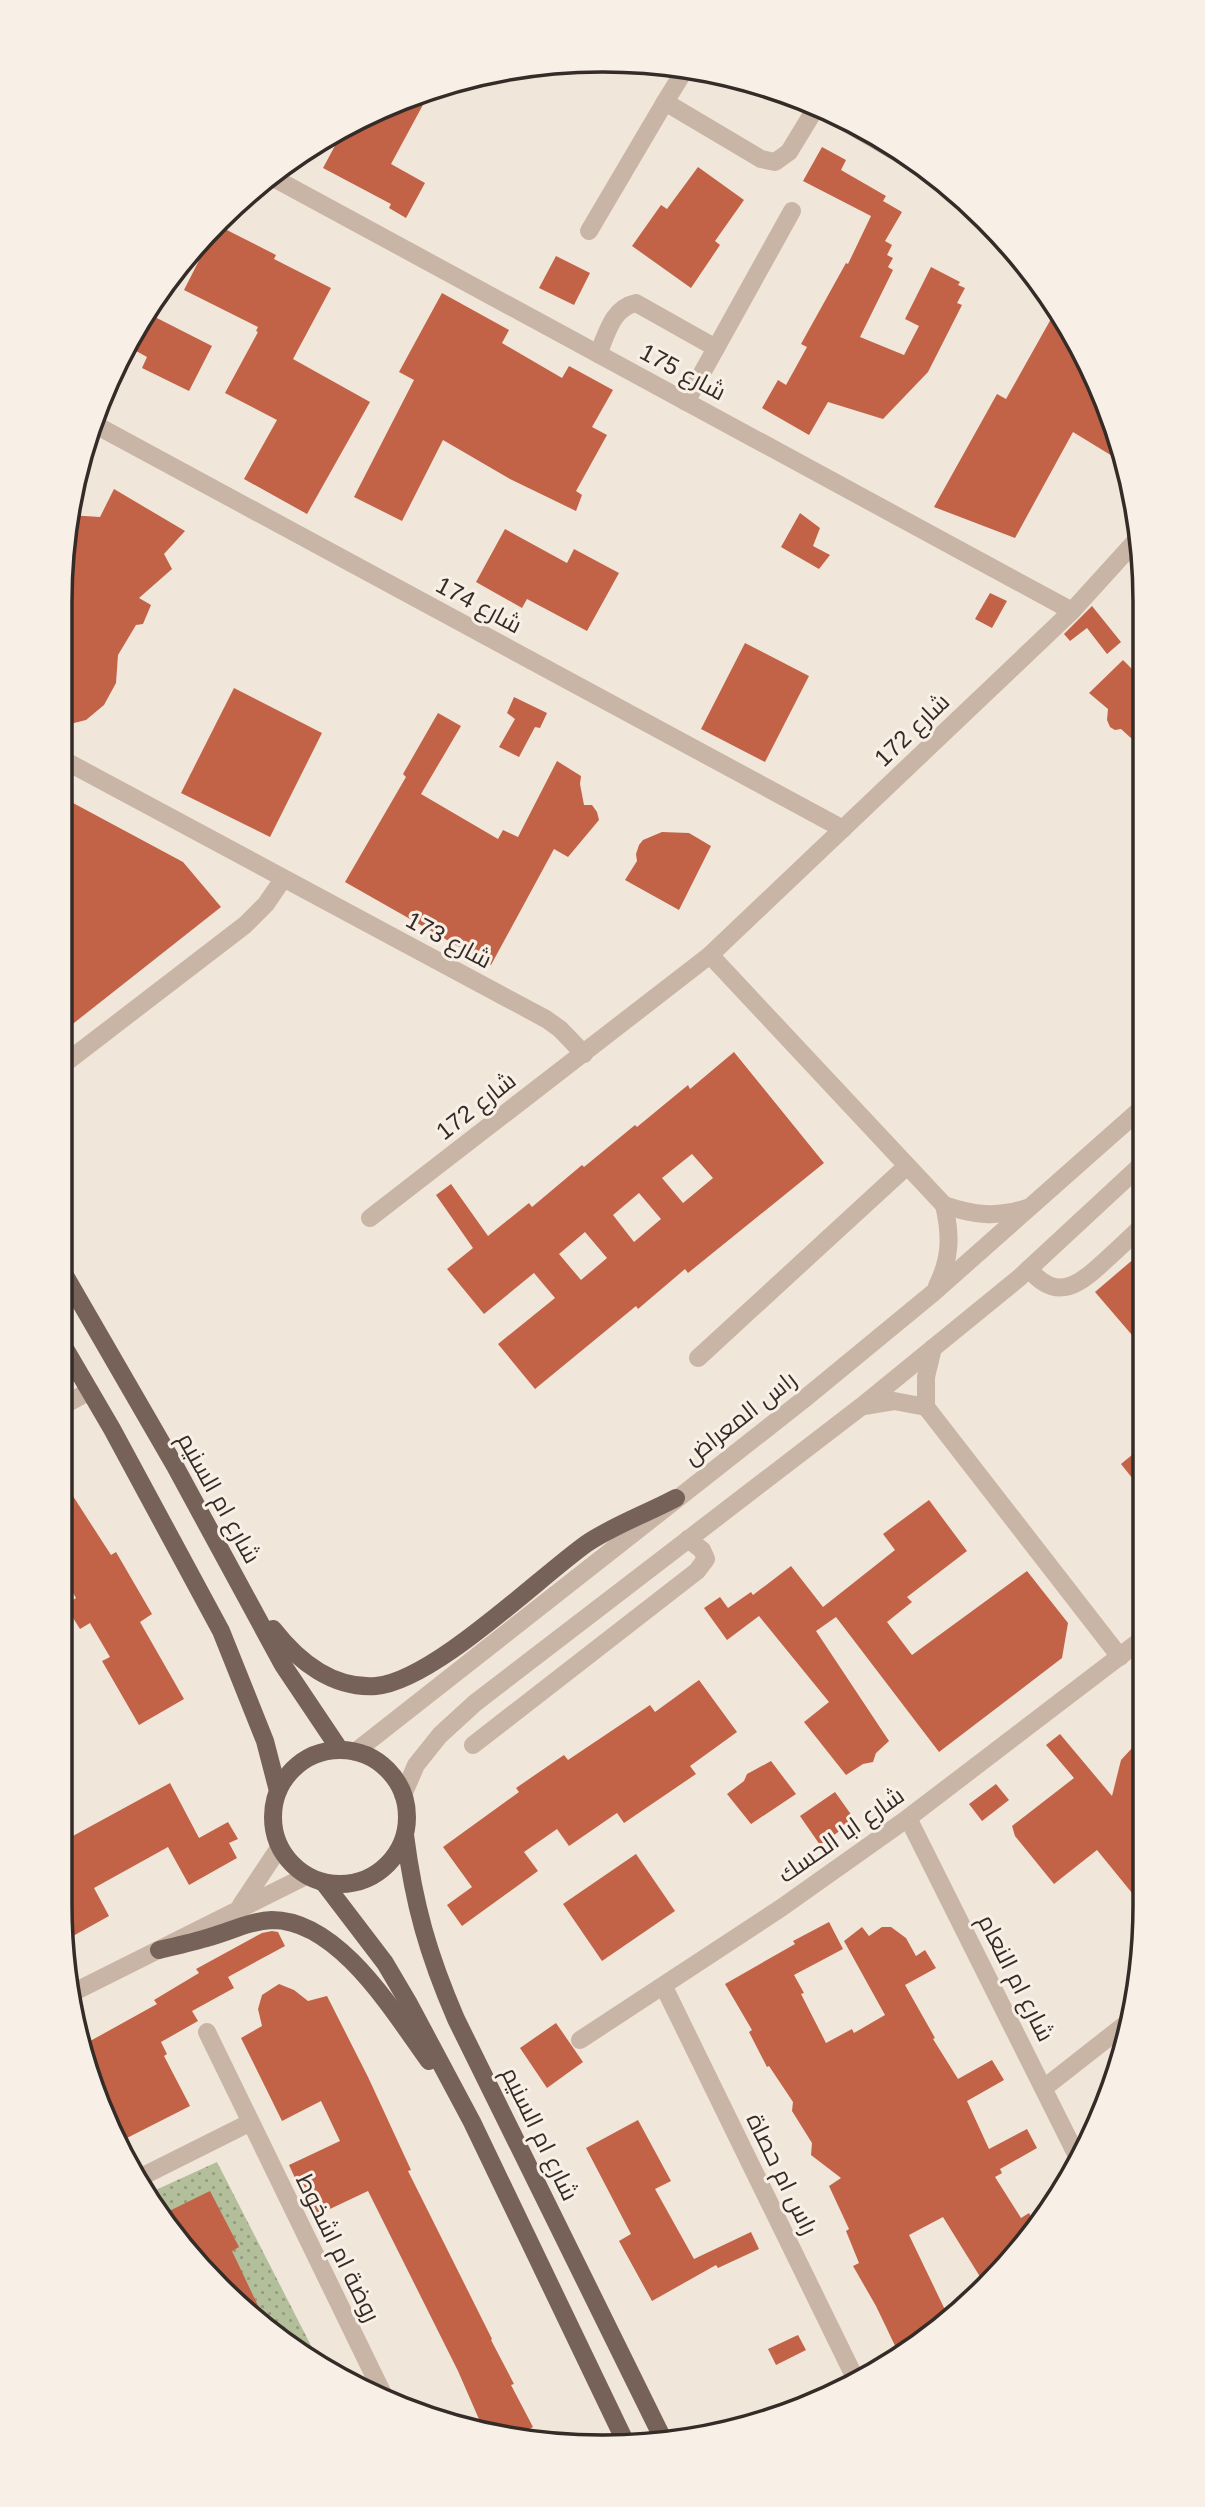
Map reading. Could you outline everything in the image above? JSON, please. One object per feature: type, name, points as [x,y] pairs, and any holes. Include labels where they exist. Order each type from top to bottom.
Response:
[{"type":"main road","name":"شارع ام السنيم","points":[[72,1288],[303,1697],[347,1751]]},
{"type":"main road","points":[[72,1360],[221,1631],[265,1741],[278,1791]]},
{"type":"main road","points":[[242,1592],[287,1647],[309,1666],[332,1679],[357,1686],[390,1683],[411,1675],[444,1654],[588,1543],[676,1498]]},
{"type":"main road","points":[[347,1751],[371,1757],[384,1767],[396,1780],[403,1795],[407,1815],[405,1835],[396,1854],[382,1870],[365,1880],[344,1885],[324,1883],[306,1876],[290,1863],[279,1848],[273,1829],[273,1809],[278,1791],[288,1774],[303,1761],[321,1753],[347,1751]]},
{"type":"main road","name":"شارع ام السنيم","points":[[405,1835],[421,1928],[451,2007],[660,2432]]},
{"type":"main road","points":[[324,1883],[385,1964],[408,2002],[472,2122],[622,2434]]},
{"type":"main road","points":[[159,1950],[209,1938],[246,1924],[270,1920],[305,1927],[334,1947],[363,1974],[402,2023],[472,2122]]},
{"type":"street","points":[[589,231],[680,77]]},
{"type":"street","points":[[665,102],[761,159],[775,162],[789,152],[807,112]]},
{"type":"street","name":"شارع 175","points":[[279,181],[1072,611]]},
{"type":"street","points":[[686,402],[792,211]]},
{"type":"street","points":[[598,354],[616,313],[627,305],[636,303],[716,348]]},
{"type":"street","name":"شارع 174","points":[[101,429],[843,829]]},
{"type":"street","name":"شارع 172","points":[[370,1218],[710,955],[1072,611],[1130,547]]},
{"type":"street","name":"شارع 173","points":[[72,765],[546,1019],[560,1029],[584,1054]]},
{"type":"street","points":[[72,1057],[245,925],[266,904],[283,879]]},
{"type":"street","points":[[710,955],[944,1205],[966,1213],[990,1215],[1013,1212],[1034,1205]]},
{"type":"street","name":"راس المعراض","points":[[347,1751],[803,1400],[933,1293],[1133,1116]]},
{"type":"street","points":[[698,1358],[907,1166]]},
{"type":"street","points":[[403,1795],[416,1765],[440,1735],[475,1703],[862,1406],[1029,1269],[1133,1172]]},
{"type":"street","points":[[933,1293],[944,1272],[949,1250],[949,1227],[944,1205]]},
{"type":"street","points":[[1029,1269],[1045,1284],[1056,1287],[1078,1284],[1133,1234]]},
{"type":"street","points":[[933,1348],[926,1377],[926,1407],[1120,1657]]},
{"type":"street","points":[[72,1401],[90,1391]]},
{"type":"street","points":[[862,1406],[894,1402],[926,1407]]},
{"type":"street","points":[[473,1745],[697,1571],[706,1559],[702,1550],[688,1539]]},
{"type":"street","name":"شارع ابا الحسك","points":[[580,2040],[664,1987],[908,1818],[1133,1646]]},
{"type":"street","name":"شارع ام النعام","points":[[908,1818],[1074,2149]]},
{"type":"street","points":[[239,1908],[279,1848]]},
{"type":"street","points":[[79,1990],[306,1876]]},
{"type":"street","name":"راس ام حصاة","points":[[664,1987],[852,2373]]},
{"type":"street","points":[[1044,2088],[1118,2030]]},
{"type":"street","name":"روضة ام اشخوط","points":[[207,2032],[379,2386]]},
{"type":"street","points":[[146,2175],[249,2123]]},
{"type":"green space","points":[[217,2162],[313,2349],[279,2326],[227,2280],[181,2228],[155,2190]]},
{"type":"building","points":[[424,103],[391,164],[425,183],[406,218],[389,208],[391,204],[323,168],[336,144],[368,126]]},
{"type":"building","points":[[822,147],[846,160],[841,170],[886,196],[883,201],[902,212],[885,241],[892,245],[887,255],[893,258],[888,267],[893,270],[860,337],[904,355],[919,326],[905,319],[931,267],[960,282],[958,285],[965,288],[957,303],[962,305],[928,372],[883,419],[828,402],[809,435],[762,408],[778,380],[786,385],[807,347],[801,344],[846,263],[848,264],[871,216],[803,181]]},
{"type":"building","points":[[698,167],[744,200],[715,241],[720,245],[691,288],[632,246],[661,205],[667,209]]},
{"type":"building","points":[[225,229],[276,255],[274,259],[331,288],[293,359],[370,402],[307,514],[244,479],[277,420],[225,393],[258,332],[258,327],[184,290],[202,254]]},
{"type":"building","points":[[556,256],[590,273],[574,305],[539,288]]},
{"type":"building","points":[[442,293],[509,330],[502,343],[562,378],[569,366],[613,390],[592,427],[607,435],[576,491],[582,495],[576,511],[510,479],[443,440],[402,521],[354,497],[414,380],[399,372]]},
{"type":"building","points":[[155,317],[212,346],[189,391],[142,368],[147,357],[136,351]]},
{"type":"building","points":[[1051,319],[1093,399],[1112,456],[1073,432],[1015,538],[934,507],[997,394],[1006,399]]},
{"type":"building","points":[[114,489],[185,531],[164,554],[172,569],[139,598],[151,605],[143,624],[136,625],[118,655],[116,683],[104,705],[86,720],[72,723],[72,602],[76,533],[79,516],[100,517]]},
{"type":"building","points":[[800,513],[820,528],[813,546],[830,555],[819,569],[781,547]]},
{"type":"building","points":[[505,529],[567,563],[574,549],[619,573],[587,631],[527,599],[522,608],[476,582]]},
{"type":"building","points":[[990,593],[1007,601],[992,628],[975,619]]},
{"type":"building","points":[[1092,606],[1121,642],[1107,654],[1087,628],[1070,641],[1064,634]]},
{"type":"building","points":[[745,643],[809,676],[765,762],[701,729]]},
{"type":"building","points":[[1123,660],[1133,670],[1133,740],[1121,729],[1110,727],[1107,720],[1108,709],[1089,693]]},
{"type":"building","points":[[234,688],[322,733],[270,837],[181,793]]},
{"type":"building","points":[[514,697],[547,713],[540,728],[535,727],[519,757],[499,747],[515,719],[507,713]]},
{"type":"building","points":[[438,713],[461,726],[421,794],[498,839],[503,830],[518,837],[557,761],[581,776],[584,805],[592,805],[599,820],[568,857],[554,849],[491,965],[345,882],[406,777],[403,774]]},
{"type":"building","points":[[72,802],[183,862],[221,907],[72,1025]]},
{"type":"building","points":[[662,832],[689,833],[711,846],[679,910],[625,880],[637,861],[639,845],[643,840]]},
{"type":"building","points":[[734,1052],[824,1163],[688,1273],[685,1269],[638,1309],[636,1306],[535,1389],[498,1344],[555,1298],[534,1273],[484,1314],[447,1269],[473,1248],[436,1195],[451,1184],[488,1236],[529,1203],[532,1207],[582,1165],[584,1167],[635,1125],[637,1127],[688,1085],[690,1089]],"holes":[[[692,1154],[713,1178],[683,1203],[662,1178]],[[639,1193],[661,1219],[634,1242],[613,1215]],[[585,1232],[607,1258],[581,1280],[559,1254]]]},
{"type":"building","points":[[1133,1260],[1133,1336],[1095,1292]]},
{"type":"building","points":[[1133,1454],[1133,1479],[1121,1464]]},
{"type":"building","points":[[72,1495],[111,1555],[116,1552],[152,1614],[140,1622],[184,1699],[139,1725],[102,1661],[110,1657],[90,1623],[80,1629],[72,1616],[72,1601],[76,1598],[72,1591]]},
{"type":"building","points":[[929,1500],[967,1551],[907,1597],[912,1602],[887,1622],[912,1655],[1027,1571],[1068,1623],[1062,1658],[939,1752],[836,1617],[816,1631],[889,1741],[876,1753],[873,1762],[863,1764],[846,1775],[804,1722],[829,1702],[759,1616],[727,1640],[704,1608],[720,1597],[728,1608],[751,1592],[753,1595],[791,1566],[823,1607],[895,1550],[883,1534]]},
{"type":"building","points":[[699,1680],[737,1732],[690,1766],[696,1774],[624,1823],[617,1813],[569,1846],[557,1829],[524,1852],[538,1871],[462,1926],[447,1905],[472,1887],[443,1847],[519,1792],[516,1788],[564,1755],[568,1760],[650,1705],[655,1712]]},
{"type":"building","points":[[1060,1734],[1112,1796],[1121,1760],[1133,1747],[1133,1894],[1097,1850],[1054,1884],[1015,1836],[1012,1826],[1074,1778],[1046,1745]]},
{"type":"building","points":[[771,1761],[796,1794],[751,1824],[727,1794],[744,1781],[747,1774]]},
{"type":"building","points":[[170,1783],[199,1838],[228,1822],[238,1839],[229,1843],[237,1858],[189,1885],[168,1847],[94,1888],[109,1916],[73,1936],[72,1836]]},
{"type":"building","points":[[996,1784],[1009,1800],[982,1821],[969,1804]]},
{"type":"building","points":[[835,1792],[855,1820],[820,1845],[800,1816]]},
{"type":"building","points":[[636,1854],[675,1911],[602,1961],[563,1904]]},
{"type":"building","points":[[829,1922],[843,1949],[794,1975],[826,2043],[852,2029],[854,2033],[885,2015],[844,1941],[862,1927],[869,1936],[882,1927],[891,1927],[906,1938],[916,1956],[925,1950],[936,1968],[905,1985],[935,2038],[933,2039],[958,2079],[992,2060],[1004,2080],[967,2101],[989,2149],[1027,2129],[1037,2148],[1000,2169],[1002,2173],[995,2177],[1021,2218],[1029,2213],[1031,2217],[980,2277],[943,2217],[909,2235],[945,2310],[896,2347],[853,2266],[859,2263],[846,2231],[849,2229],[829,2186],[841,2178],[811,2155],[812,2143],[792,2111],[793,2102],[769,2066],[767,2067],[749,2032],[752,2030],[725,1984],[795,1944],[793,1941]]},
{"type":"building","points":[[278,1932],[285,1946],[228,1977],[234,1988],[192,2011],[198,2021],[161,2042],[167,2054],[164,2056],[190,2106],[126,2139],[112,2108],[90,2041],[157,2004],[154,2000],[199,1973],[196,1969],[262,1933]]},
{"type":"building","points":[[279,1984],[294,1990],[308,2001],[327,1996],[368,2077],[411,2170],[408,2171],[533,2427],[527,2430],[480,2420],[458,2371],[368,2191],[313,2217],[289,2165],[340,2141],[321,2101],[282,2121],[241,2038],[262,2026],[258,2009],[262,1995]]},
{"type":"building","points":[[556,2023],[583,2062],[547,2088],[520,2048]]},
{"type":"building","points":[[638,2120],[671,2181],[655,2189],[694,2259],[751,2232],[759,2249],[718,2268],[716,2265],[652,2301],[619,2241],[631,2234],[586,2148]]},
{"type":"building","points":[[210,2191],[239,2247],[232,2251],[260,2310],[203,2254],[169,2211]]},
{"type":"building","points":[[798,2335],[806,2350],[776,2365],[768,2349]]}]
